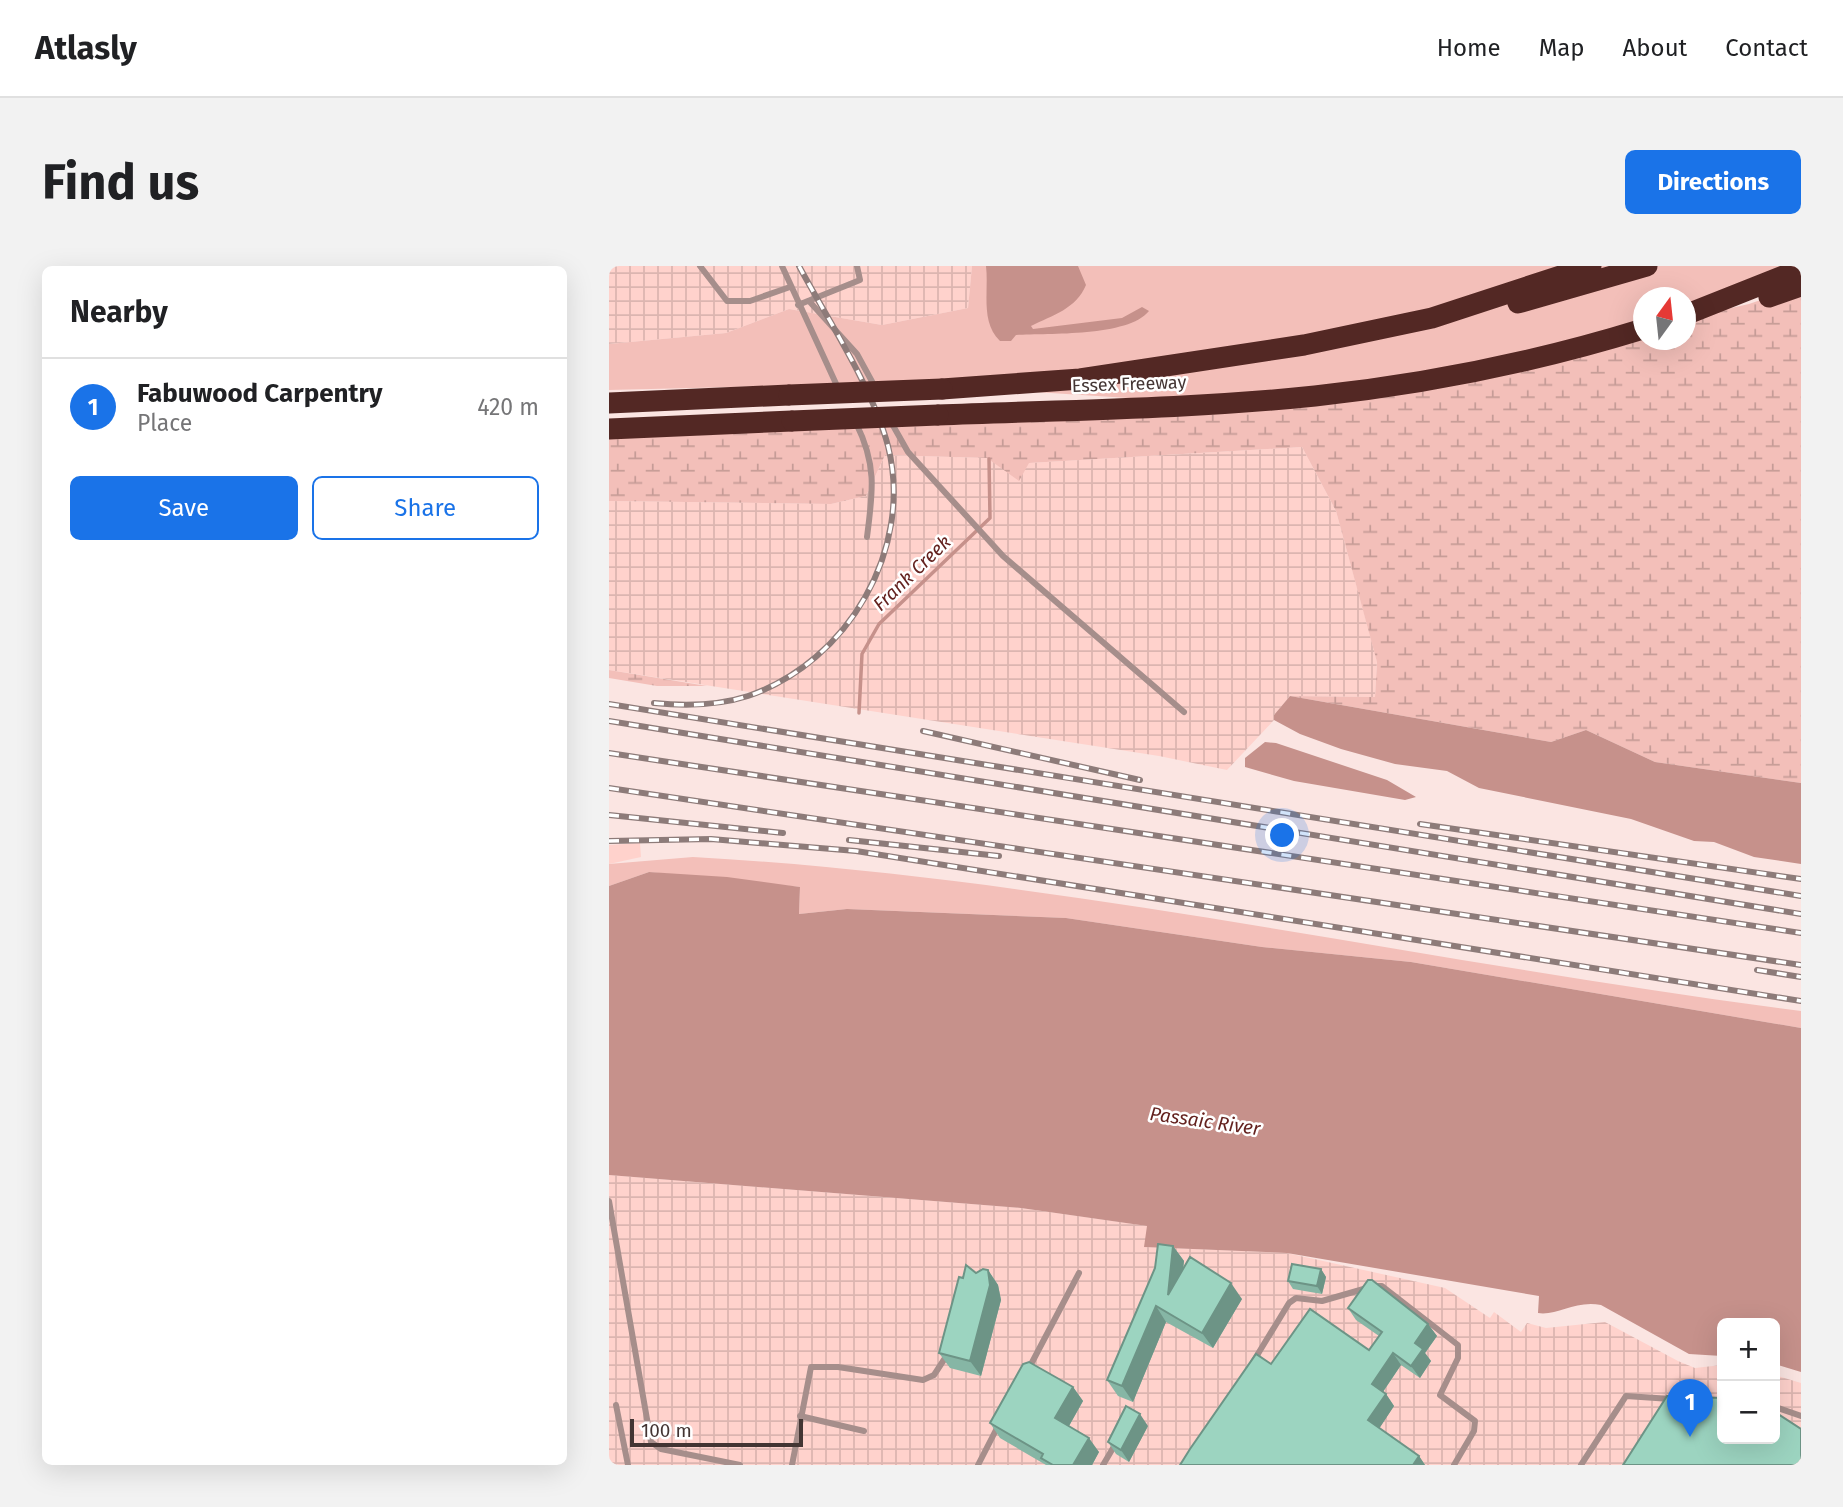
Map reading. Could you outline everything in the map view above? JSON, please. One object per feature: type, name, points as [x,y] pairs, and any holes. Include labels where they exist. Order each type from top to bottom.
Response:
[{"type":"highway","name":"Essex Freeway","points":[[609,403],[942,389],[1049,382],[1142,371],[1304,345],[1431,318],[1590,266]]},
{"type":"highway","points":[[1431,318],[1496,309],[1647,266]]},
{"type":"highway","points":[[1696,312],[1801,269]]},
{"type":"highway","points":[[1696,314],[1749,304],[1801,286]]},
{"type":"highway","name":"Essex Freeway","points":[[609,429],[1187,405],[1345,393],[1475,372],[1633,332]]},
{"type":"lane","points":[[700,266],[727,301],[750,301],[790,286]]},
{"type":"lane","points":[[782,266],[844,399]]},
{"type":"lane","points":[[798,304],[860,280],[856,266]]},
{"type":"lane","points":[[809,301],[857,354],[879,397]]},
{"type":"lane","points":[[884,408],[908,452],[1003,556],[1184,712]]},
{"type":"lane","points":[[850,410],[866,443],[874,478],[867,537]]},
{"type":"lane","points":[[609,1201],[651,1442],[654,1447],[740,1465]]},
{"type":"lane","points":[[1021,1382],[1079,1273]]},
{"type":"lane","points":[[1250,1367],[1289,1303],[1296,1298],[1322,1301],[1374,1286],[1389,1290],[1458,1345],[1458,1358],[1440,1395],[1475,1421],[1475,1431],[1454,1465]]},
{"type":"lane","points":[[792,1465],[811,1367],[838,1367],[923,1380],[934,1375],[943,1365],[950,1342]]},
{"type":"lane","points":[[1581,1465],[1626,1396],[1681,1399]]},
{"type":"lane","points":[[616,1405],[628,1465]]},
{"type":"lane","points":[[1780,1409],[1801,1416]]},
{"type":"lane","points":[[800,1416],[864,1431]]},
{"type":"lane","points":[[978,1465],[1002,1418]]},
{"type":"lane","points":[[1103,1465],[1117,1441]]},
{"type":"shaded area","points":[[609,266],[972,266],[968,308],[882,325],[789,309],[726,333],[609,344]]},
{"type":"shaded area","points":[[1302,447],[1336,511],[1377,661],[1375,697],[1290,696],[1274,715],[1274,720],[1227,770],[1159,756],[609,670],[609,501],[831,504],[866,496],[885,455],[987,458],[1029,463]]},
{"type":"shaded area","points":[[640,843],[641,857],[609,864],[609,845]]},
{"type":"shaded area","points":[[609,1175],[1021,1208],[1148,1226],[1145,1247],[1287,1253],[1445,1288],[1490,1318],[1494,1312],[1521,1332],[1527,1323],[1546,1328],[1605,1322],[1695,1368],[1717,1366],[1717,1444],[1780,1444],[1780,1377],[1801,1383],[1801,1465],[609,1465]]},
{"type":"green space","points":[[972,266],[1801,266],[1696,308],[1696,287],[1633,287],[1633,327],[1438,379],[1190,402],[894,383],[609,390],[609,344],[726,333],[789,309],[882,325],[968,308]]},
{"type":"green space","points":[[1801,286],[1801,783],[1655,762],[1586,730],[1551,742],[1290,696],[1375,697],[1377,662],[1336,511],[1302,447],[1029,463],[1019,481],[987,458],[885,455],[866,496],[831,504],[609,501],[609,435],[1187,405],[1633,341],[1633,350],[1696,350],[1696,316],[1749,304]]},
{"type":"green space","points":[[609,670],[707,686],[657,686],[609,678]]},
{"type":"green space","points":[[693,857],[971,883],[1248,924],[1662,992],[1801,1011],[1801,1028],[1411,962],[1262,947],[1066,918],[847,909],[799,914],[800,887],[649,872],[609,886],[609,864]]},
{"type":"water","points":[[986,266],[1078,266],[1086,285],[1082,293],[1070,306],[1031,326],[1033,329],[1122,318],[1142,307],[1149,311],[1139,319],[1106,329],[1016,335],[1011,341],[1000,341],[988,316]]},
{"type":"water","points":[[1290,696],[1551,742],[1586,730],[1655,762],[1801,783],[1801,864],[1754,857],[1714,842],[1694,841],[1631,819],[1479,788],[1447,771],[1395,764],[1341,749],[1300,734],[1274,720],[1274,715]]},
{"type":"water","points":[[1265,742],[1276,743],[1387,780],[1416,797],[1405,800],[1294,781],[1245,767],[1245,758]]},
{"type":"water","name":"Passaic River","points":[[649,872],[727,877],[800,887],[799,914],[847,909],[1066,918],[1262,947],[1411,962],[1801,1028],[1801,1372],[1780,1366],[1780,1318],[1717,1318],[1717,1356],[1689,1354],[1601,1305],[1583,1305],[1538,1313],[1539,1296],[1287,1253],[1144,1247],[1147,1226],[1021,1208],[609,1175],[609,886]]},
{"type":"building","points":[[1158,1244],[1173,1246],[1168,1295],[1190,1257],[1231,1283],[1202,1333],[1156,1306],[1122,1386],[1107,1380],[1155,1268]]},
{"type":"building","points":[[1292,1264],[1321,1269],[1317,1286],[1288,1281]]},
{"type":"building","points":[[966,1265],[976,1273],[983,1269],[988,1270],[990,1285],[970,1361],[939,1353],[959,1277],[963,1278]]},
{"type":"building","points":[[1368,1280],[1372,1280],[1428,1324],[1415,1343],[1423,1349],[1411,1366],[1393,1353],[1372,1384],[1386,1394],[1368,1420],[1419,1456],[1413,1465],[1180,1465],[1256,1354],[1271,1364],[1310,1309],[1369,1350],[1382,1332],[1348,1308]]},
{"type":"building","points":[[1029,1362],[1073,1387],[1055,1418],[1089,1438],[1073,1465],[1053,1465],[1041,1458],[1043,1454],[990,1423],[1023,1364]]},
{"type":"building","points":[[1667,1396],[1717,1398],[1717,1444],[1780,1444],[1780,1415],[1801,1429],[1801,1465],[1623,1465]]},
{"type":"building","points":[[1126,1406],[1140,1414],[1121,1450],[1108,1442]]},
{"type":"waterway","name":"Frank Creek","points":[[859,713],[862,654],[879,624],[990,518],[989,459]]},
{"type":"railway","points":[[654,703],[689,705],[725,702],[748,696],[784,680],[816,657],[843,629],[865,597],[881,561],[891,524],[894,485],[888,446],[861,378],[799,266]]},
{"type":"railway","points":[[609,704],[1801,896]]},
{"type":"railway","points":[[609,721],[1801,914]]},
{"type":"railway","points":[[923,731],[1140,780]]},
{"type":"railway","points":[[609,753],[1801,933]]},
{"type":"railway","points":[[609,788],[1801,965]]},
{"type":"railway","points":[[609,815],[783,833]]},
{"type":"railway","points":[[1420,824],[1801,879]]},
{"type":"railway","points":[[609,841],[711,839],[856,851],[1801,1001]]},
{"type":"railway","points":[[849,840],[999,856]]},
{"type":"railway","points":[[1757,970],[1801,977]]},
{"type":"place","name":"Fabuwood Carpentry","points":[[1690,1437]]}]
